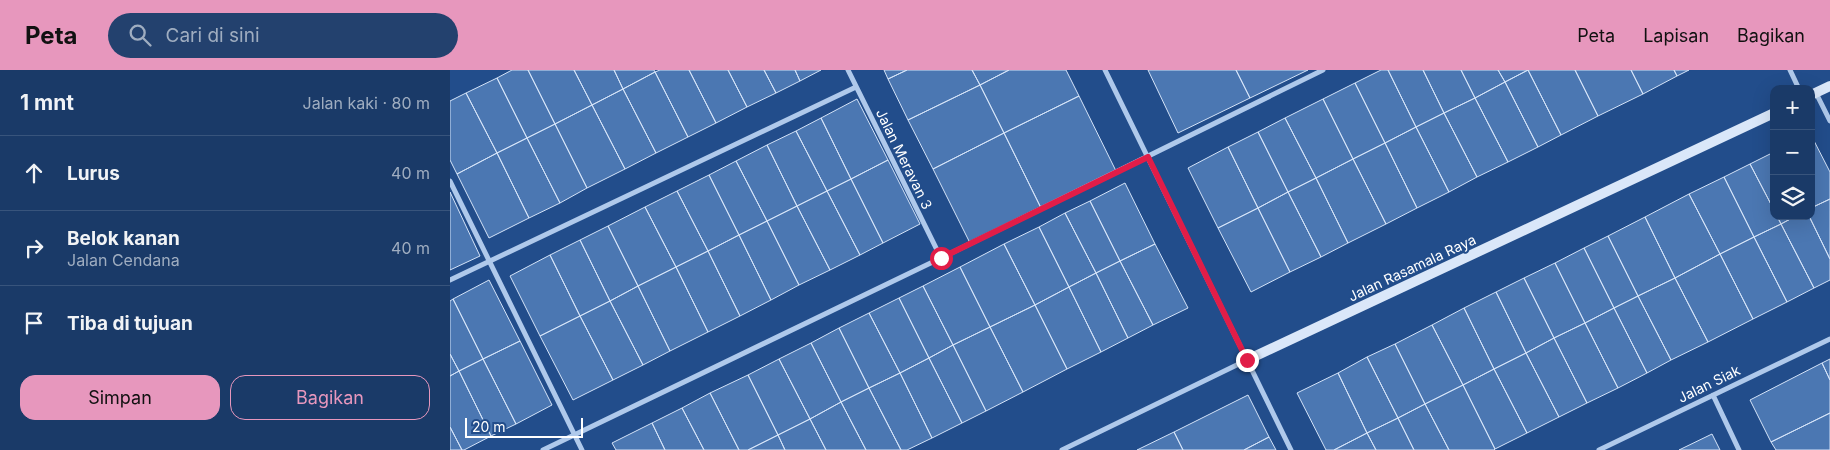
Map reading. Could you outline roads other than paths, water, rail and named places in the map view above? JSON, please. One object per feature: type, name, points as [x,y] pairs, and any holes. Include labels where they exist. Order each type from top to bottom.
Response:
[{"type":"street","name":"Jalan Meravan 3","points":[[848,70],[941,258]]},
{"type":"street","points":[[1105,70],[1291,450]]},
{"type":"street","points":[[543,450],[941,258],[1323,70]]},
{"type":"street","points":[[1790,70],[1797,85]]},
{"type":"street","points":[[1815,94],[1830,86]]},
{"type":"street","points":[[450,280],[856,87]]},
{"type":"street","points":[[1815,96],[1830,121]]},
{"type":"street","name":"Jalan Rasamala Raya","points":[[1062,450],[1247,360],[1770,114]]},
{"type":"street","points":[[450,180],[582,450]]},
{"type":"street","name":"Jalan Siak","points":[[1599,450],[1830,339]]},
{"type":"street","points":[[1713,395],[1739,450]]}]
